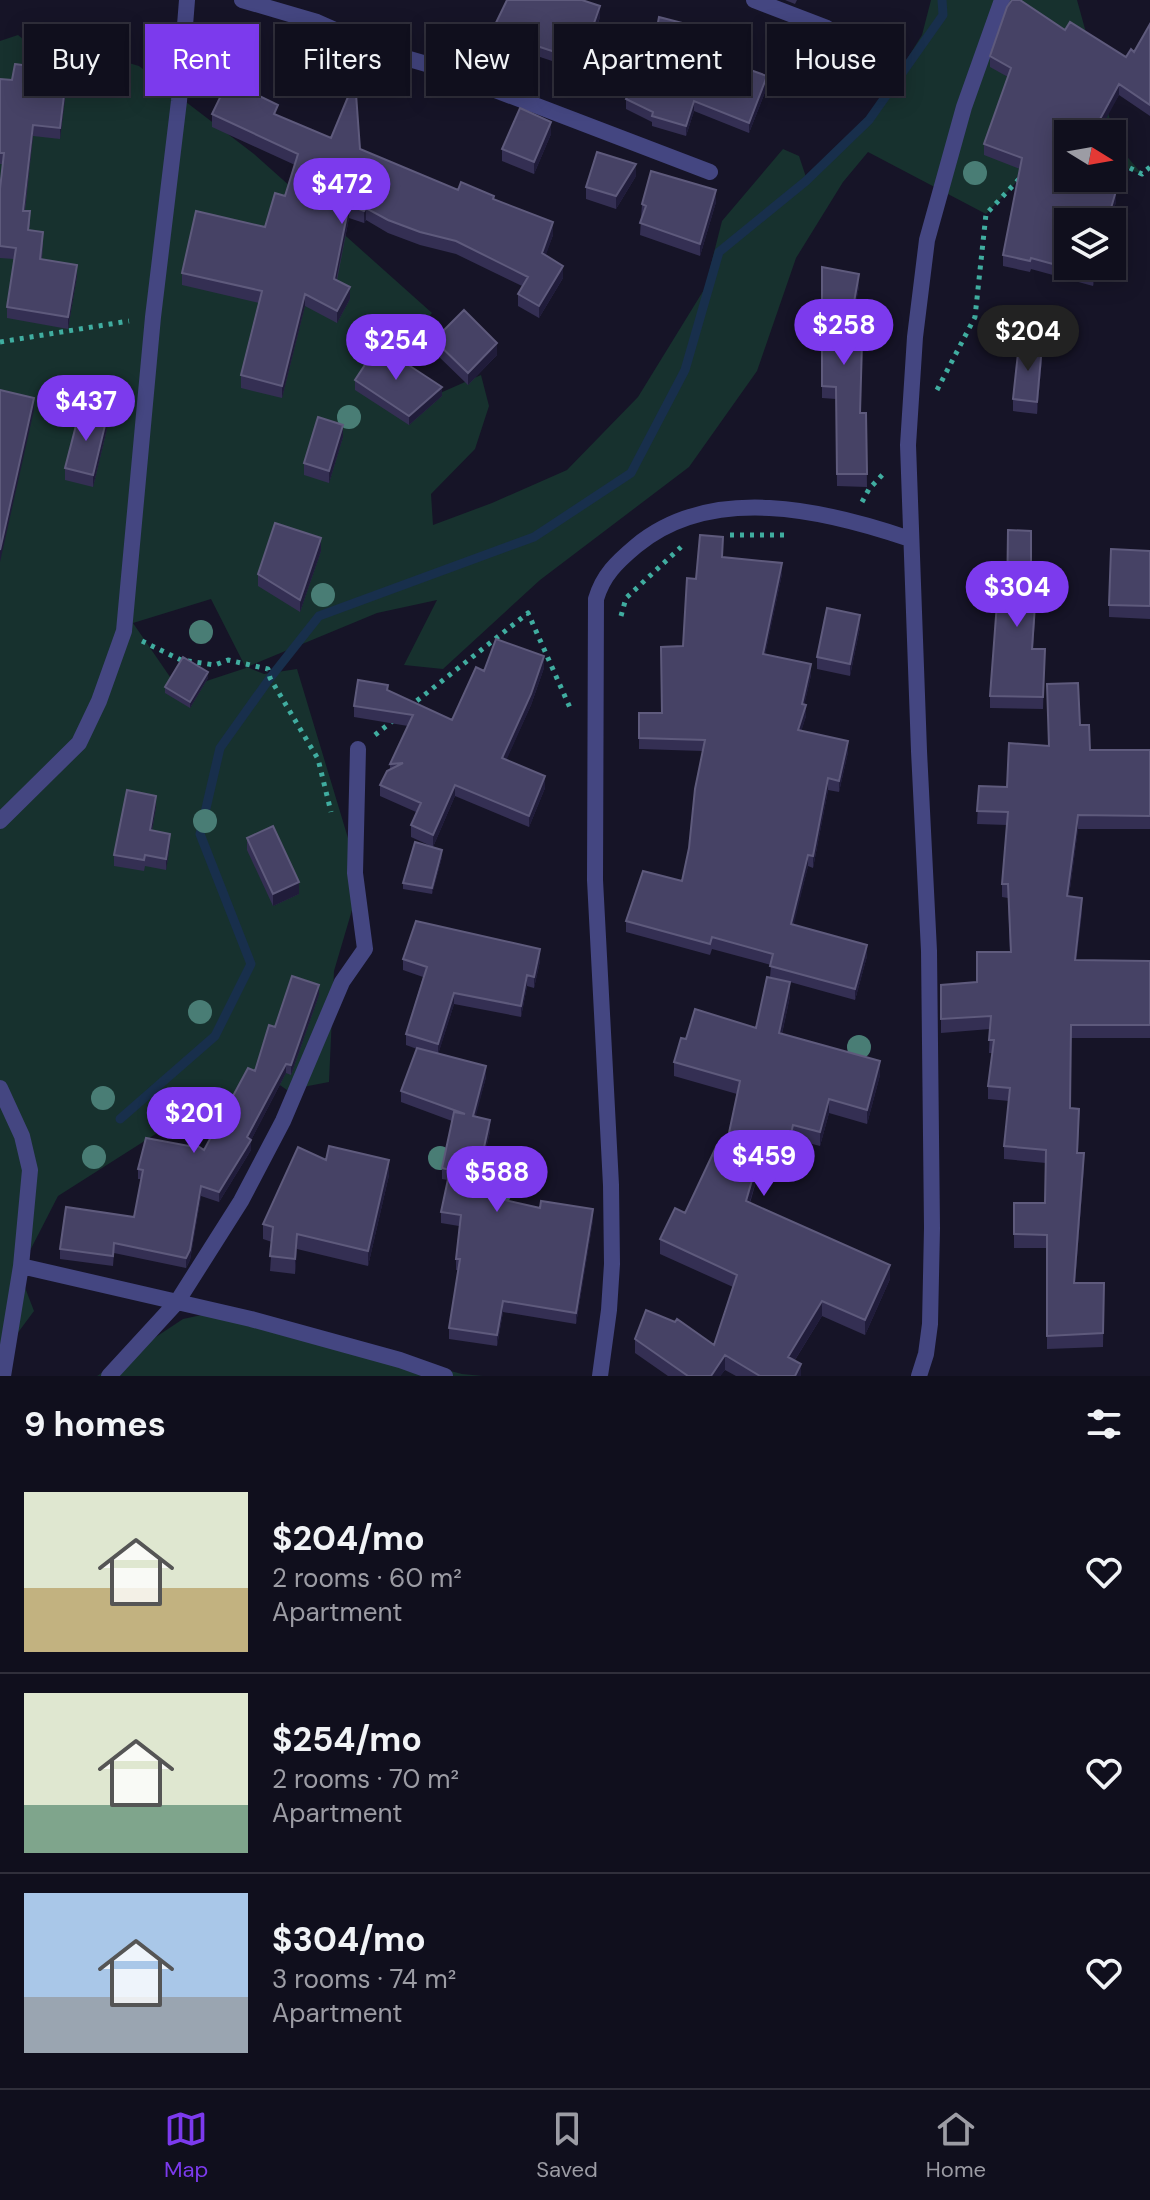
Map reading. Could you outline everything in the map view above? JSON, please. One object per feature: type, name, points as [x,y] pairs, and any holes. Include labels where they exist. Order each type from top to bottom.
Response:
[{"type":"street","points":[[0,821],[79,743],[99,701],[124,631],[187,0]]},
{"type":"street","points":[[242,0],[317,22],[385,52],[456,75],[710,172]]},
{"type":"street","points":[[754,0],[817,24]]},
{"type":"street","points":[[919,1376],[930,1324],[929,951],[908,445],[915,337],[927,240],[964,107],[1002,0]]},
{"type":"street","points":[[600,1376],[612,1264],[595,880],[596,614],[600,586],[615,563],[660,529],[709,512],[765,507],[803,511],[869,525],[910,539]]},
{"type":"street","points":[[109,1376],[177,1302],[264,1159],[342,982],[365,949],[355,873],[358,749]]},
{"type":"street","points":[[0,1088],[22,1136],[30,1170],[21,1266],[3,1376]]},
{"type":"street","points":[[21,1266],[177,1302],[400,1360],[445,1376]]},
{"type":"path","points":[[1126,167],[1142,174],[1150,167]]},
{"type":"path","points":[[0,342],[153,317]]},
{"type":"path","points":[[124,631],[181,660],[215,665],[228,660],[268,669],[270,678],[318,759],[332,817]]},
{"type":"green space","points":[[931,0],[1077,0],[1110,120],[1054,120],[1054,143],[986,214],[868,152],[843,182],[796,258],[757,371],[689,467],[540,580],[443,669],[404,665],[437,600],[377,613],[247,667],[264,674],[297,669],[351,848],[352,910],[334,971],[329,1082],[287,1090],[267,1076],[223,1114],[176,1121],[58,1196],[19,1272],[34,1311],[11,1342],[0,1349],[0,41],[18,35],[24,40],[24,96],[129,96],[129,63],[139,66],[145,71],[145,96],[178,96],[254,154],[432,313],[375,380],[431,397],[481,375],[489,406],[475,449],[431,494],[433,525],[567,470],[638,397],[705,288],[722,221],[783,149],[799,156],[807,180],[869,120],[884,96],[904,96],[904,64],[922,35]],"holes":[[[211,599],[246,668],[179,690],[133,623]]]},
{"type":"green space","points":[[1126,155],[1142,174],[1126,168]]},
{"type":"green space","points":[[220,1311],[462,1374],[483,1376],[97,1376],[183,1319]]},
{"type":"building","points":[[507,0],[582,0],[600,6],[594,24],[554,24],[554,52],[538,46],[538,24],[495,24]]},
{"type":"building","points":[[1012,0],[1020,0],[1065,30],[1070,22],[1126,57],[1131,49],[1134,52],[1150,24],[1150,105],[1119,84],[1100,120],[1054,120],[1054,192],[1116,192],[1111,208],[1054,208],[1054,264],[1003,255],[1022,158],[984,144],[1011,68],[990,56]]},
{"type":"building","points":[[659,17],[686,24],[658,24]]},
{"type":"building","points":[[15,64],[24,65],[24,96],[64,96],[60,128],[33,125],[23,211],[30,211],[28,230],[43,232],[40,259],[77,265],[68,317],[7,307],[16,248],[0,246],[0,189],[4,153],[0,153],[0,79],[12,80]]},
{"type":"building","points":[[751,70],[767,76],[749,123],[694,101],[686,126],[652,116],[653,112],[626,99],[627,96],[751,96]]},
{"type":"building","points":[[221,96],[259,96],[278,105],[274,114],[331,138],[348,96],[356,96],[360,149],[458,190],[461,182],[494,196],[493,199],[553,222],[542,253],[563,266],[539,306],[518,294],[528,277],[456,241],[420,232],[366,208],[364,211],[349,205],[334,279],[350,287],[337,311],[305,294],[282,386],[241,375],[262,291],[182,273],[196,211],[265,227],[275,193],[285,196],[298,154],[212,114]]},
{"type":"building","points":[[520,108],[551,122],[534,162],[502,149]]},
{"type":"building","points":[[597,152],[636,164],[616,196],[586,187]]},
{"type":"building","points":[[651,171],[716,190],[700,244],[640,223]]},
{"type":"building","points":[[822,267],[859,274],[853,308],[863,308],[860,413],[866,413],[867,474],[837,474],[836,387],[822,386]]},
{"type":"building","points":[[464,310],[497,343],[468,373],[434,340]]},
{"type":"building","points":[[1019,344],[1042,346],[1037,402],[1013,399]]},
{"type":"building","points":[[378,345],[442,387],[409,416],[355,380]]},
{"type":"building","points":[[0,390],[34,398],[0,550]]},
{"type":"building","points":[[80,410],[107,417],[93,475],[65,468]]},
{"type":"building","points":[[318,417],[343,425],[329,471],[304,463]]},
{"type":"building","points":[[275,523],[321,538],[300,600],[258,574]]},
{"type":"building","points":[[1008,530],[1031,531],[1031,604],[1035,605],[1032,649],[1045,649],[1043,697],[990,696],[997,603],[1007,603]]},
{"type":"building","points":[[700,535],[723,537],[722,557],[782,563],[763,654],[811,664],[802,704],[806,705],[798,730],[848,741],[839,781],[828,778],[813,856],[808,855],[791,924],[867,945],[855,989],[770,966],[773,954],[712,937],[710,944],[626,921],[643,871],[682,881],[689,848],[695,789],[705,740],[639,738],[639,713],[662,713],[661,647],[683,646],[687,578],[696,579]]},
{"type":"building","points":[[1111,549],[1150,551],[1150,606],[1109,605]]},
{"type":"building","points":[[827,608],[860,615],[850,664],[817,657]]},
{"type":"building","points":[[496,639],[544,656],[531,694],[502,758],[545,776],[529,816],[455,785],[433,835],[411,825],[421,803],[380,785],[387,771],[403,763],[390,764],[413,715],[354,706],[358,680],[388,685],[387,690],[452,720],[476,667],[484,671]]},
{"type":"building","points":[[183,657],[208,672],[190,702],[165,687]]},
{"type":"building","points":[[1078,683],[1080,725],[1089,725],[1090,750],[1150,750],[1150,816],[1078,815],[1067,896],[1082,898],[1075,960],[1150,961],[1150,1025],[1071,1025],[1070,1108],[1079,1109],[1077,1153],[1084,1153],[1074,1283],[1104,1283],[1103,1333],[1047,1336],[1047,1235],[1014,1234],[1014,1203],[1045,1203],[1046,1150],[1004,1146],[1010,1088],[988,1086],[994,1040],[989,1040],[991,1016],[941,1019],[941,985],[977,982],[977,952],[1011,952],[1008,884],[1002,884],[1008,812],[977,811],[979,786],[1007,787],[1009,743],[1049,746],[1047,684]]},
{"type":"building","points":[[127,790],[156,796],[150,830],[170,834],[166,859],[145,855],[144,860],[114,855]]},
{"type":"building","points":[[273,826],[299,882],[273,894],[247,838]]},
{"type":"building","points":[[415,842],[442,850],[432,888],[403,883]]},
{"type":"building","points":[[416,921],[540,949],[534,977],[527,975],[521,1006],[454,993],[438,1044],[406,1034],[427,967],[403,959]]},
{"type":"building","points":[[292,976],[319,985],[291,1065],[286,1064],[247,1137],[251,1140],[219,1192],[201,1186],[186,1258],[114,1243],[113,1256],[60,1249],[66,1207],[134,1217],[143,1170],[138,1169],[146,1138],[189,1146],[192,1142],[204,1150],[248,1068],[255,1071],[269,1025],[275,1027]]},
{"type":"building","points":[[767,977],[790,982],[779,1033],[880,1061],[867,1110],[829,1099],[820,1132],[793,1125],[790,1138],[766,1132],[746,1201],[890,1265],[865,1320],[822,1301],[788,1357],[801,1364],[795,1376],[760,1376],[725,1355],[711,1376],[688,1376],[635,1339],[646,1310],[675,1322],[677,1319],[714,1345],[737,1275],[660,1239],[675,1208],[685,1213],[717,1145],[726,1147],[740,1081],[674,1062],[681,1038],[686,1039],[695,1009],[756,1028]]},
{"type":"building","points":[[417,1048],[486,1066],[473,1116],[490,1120],[474,1193],[540,1208],[541,1201],[593,1209],[576,1313],[503,1301],[497,1335],[449,1328],[460,1259],[456,1259],[461,1215],[441,1212],[450,1170],[442,1168],[454,1112],[465,1114],[401,1091]]},
{"type":"building","points":[[329,1146],[389,1160],[368,1251],[297,1234],[295,1259],[270,1256],[273,1227],[263,1224],[298,1147],[326,1160]]},
{"type":"waterway","points":[[120,1119],[215,1036],[251,964],[200,834],[220,748],[270,678],[319,616],[534,537],[631,473],[685,370],[719,252],[806,181],[869,120],[943,15],[942,0]]}]
